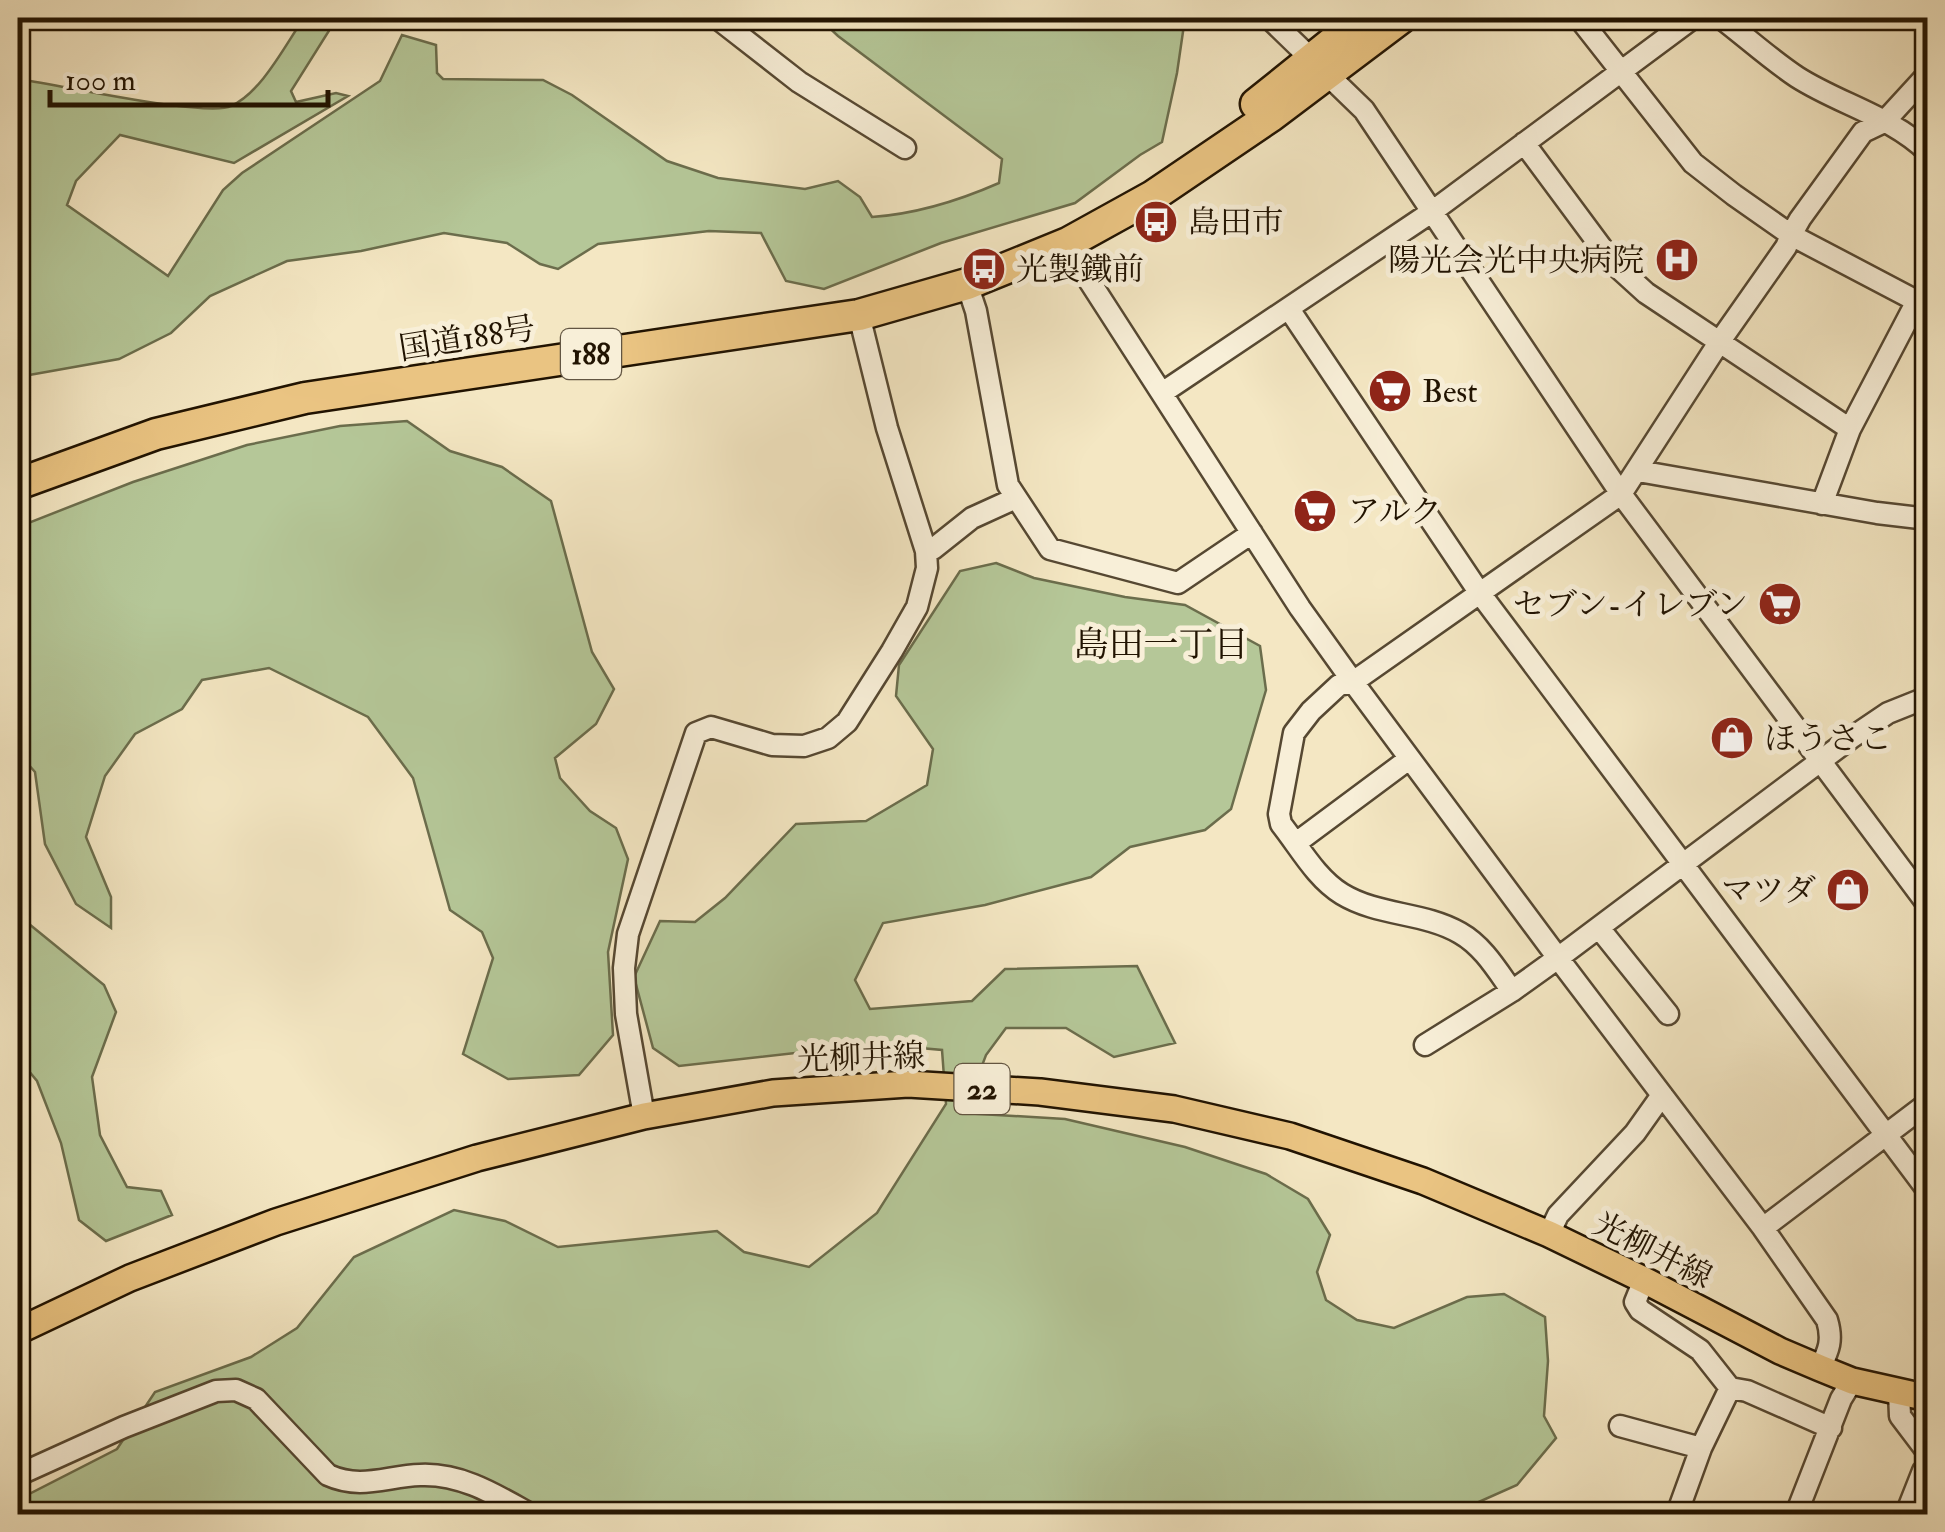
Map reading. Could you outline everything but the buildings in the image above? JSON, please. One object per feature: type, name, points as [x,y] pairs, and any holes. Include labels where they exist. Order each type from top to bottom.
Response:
[{"type":"highway","name":"国道188号","points":[[1318,66],[1363,18]]},
{"type":"highway","name":"国道188号","points":[[18,484],[156,434],[305,398],[859,315],[967,284],[1068,243],[1153,196],[1258,101],[1401,18]]},
{"type":"main road","name":"光柳井線","points":[[18,1331],[130,1278],[276,1222],[477,1158],[644,1116],[773,1093],[908,1084],[1059,1094],[1174,1110],[1290,1136],[1423,1181],[1548,1234],[1820,1368],[1852,1381],[1928,1398]]},
{"type":"street","points":[[717,18],[800,82],[905,148]]},
{"type":"street","points":[[1269,18],[1364,110],[1621,494],[1928,905]]},
{"type":"street","points":[[1579,18],[1693,163],[1790,234],[1922,304],[1850,429],[1822,504]]},
{"type":"street","points":[[1162,393],[1433,210],[1693,18]]},
{"type":"street","points":[[1722,18],[1798,78],[1884,122],[1928,152]]},
{"type":"street","points":[[1512,991],[1485,954],[1463,934],[1439,923],[1378,909],[1324,882],[1281,824],[1279,814],[1294,734],[1311,711],[1339,685],[1353,682],[1621,494],[1786,247],[1790,234],[1863,132],[1884,122],[1928,74]]},
{"type":"street","points":[[1524,143],[1613,264],[1646,293],[1850,429]]},
{"type":"street","points":[[1068,243],[1300,608],[1409,759],[1764,1228],[1827,1320],[1832,1335],[1820,1368]]},
{"type":"street","points":[[967,284],[976,310],[1008,485],[1050,549],[1178,582],[1252,533]]},
{"type":"street","points":[[1289,309],[1479,592],[1928,1191]]},
{"type":"street","points":[[644,1116],[626,1014],[624,968],[628,934],[696,733],[712,727],[772,745],[804,746],[828,738],[847,722],[917,607],[927,568],[926,550],[886,428],[859,315]]},
{"type":"street","points":[[1638,471],[1928,519]]},
{"type":"street","points":[[926,550],[972,518],[1016,498]]},
{"type":"street","points":[[1425,1045],[1558,958],[1851,738],[1888,714],[1928,698]]},
{"type":"street","points":[[1296,844],[1409,759]]},
{"type":"street","points":[[1599,928],[1668,1014]]},
{"type":"street","points":[[1548,1234],[1558,1215],[1635,1133],[1662,1096]]},
{"type":"street","points":[[1764,1228],[1928,1103]]},
{"type":"street","points":[[1644,1280],[1635,1302],[1640,1310],[1700,1350],[1730,1388],[1747,1391],[1832,1428]]},
{"type":"street","points":[[1796,1514],[1852,1381]]},
{"type":"street","points":[[1677,1514],[1701,1448],[1730,1388]]},
{"type":"street","points":[[18,1474],[216,1390],[236,1390],[256,1399],[328,1476],[343,1482],[422,1475],[452,1479],[480,1486],[530,1514]]},
{"type":"street","points":[[1900,1392],[1900,1416],[1928,1453]]},
{"type":"street","points":[[1620,1426],[1701,1448]]},
{"type":"street","points":[[1906,1514],[1928,1467]]},
{"type":"green space","points":[[304,18],[337,18],[291,91],[296,102],[336,93],[348,96],[234,163],[120,135],[76,181],[67,205],[168,276],[223,190],[242,173],[380,81],[402,35],[436,45],[437,73],[443,79],[543,80],[572,95],[667,161],[718,178],[805,189],[838,181],[860,197],[872,217],[905,213],[999,183],[1002,159],[819,18],[1185,18],[1162,142],[1075,203],[941,243],[824,289],[786,281],[761,233],[709,231],[598,244],[558,269],[540,264],[507,243],[444,233],[361,251],[287,261],[210,296],[171,333],[119,359],[18,377],[18,79],[193,108],[231,106],[263,79]]},
{"type":"green space","points":[[407,421],[450,451],[502,467],[551,501],[592,652],[614,689],[596,724],[555,758],[560,778],[590,811],[616,828],[628,859],[608,952],[613,1035],[579,1075],[508,1079],[463,1054],[493,958],[482,932],[450,910],[413,778],[368,717],[269,668],[202,680],[182,709],[135,734],[105,776],[86,837],[111,897],[111,928],[76,904],[45,844],[35,772],[18,753],[18,527],[133,482],[247,445],[340,426]]},
{"type":"green space","points":[[996,563],[1034,578],[1185,605],[1260,646],[1266,690],[1231,809],[1205,830],[1130,847],[1091,877],[985,905],[883,923],[855,980],[870,1009],[972,1001],[1005,969],[1137,966],[1175,1043],[1114,1057],[1066,1028],[1006,1028],[986,1055],[964,1113],[1065,1119],[1185,1147],[1266,1174],[1308,1199],[1330,1235],[1317,1272],[1326,1300],[1357,1320],[1394,1328],[1467,1297],[1504,1294],[1545,1317],[1548,1361],[1544,1416],[1556,1438],[1517,1485],[1472,1505],[1427,1514],[18,1514],[18,1496],[117,1449],[155,1392],[251,1357],[297,1328],[354,1257],[454,1210],[505,1221],[558,1247],[717,1231],[744,1252],[809,1267],[877,1213],[946,1104],[942,1050],[875,1044],[679,1066],[653,1048],[634,977],[660,921],[695,922],[725,898],[796,824],[866,821],[927,785],[933,749],[896,696],[899,665],[960,571]]},
{"type":"green space","points":[[18,915],[104,985],[116,1012],[92,1077],[100,1135],[127,1187],[161,1191],[172,1215],[106,1241],[79,1220],[61,1143],[37,1081],[18,1058]]},
{"type":"place","name":"島田市","points":[[1156,222]]},
{"type":"place","name":"陽光会光中央病院","points":[[1677,260]]},
{"type":"place","name":"光製鐵前","points":[[984,269]]},
{"type":"place","name":"Best","points":[[1390,391]]},
{"type":"place","name":"アルク","points":[[1315,511]]},
{"type":"place","name":"セブン-イレブン","points":[[1780,604]]},
{"type":"place","name":"ほうさこ","points":[[1732,738]]},
{"type":"place","name":"マツダ","points":[[1848,890]]},
{"type":"district","name":"島田一丁目","points":[[1161,644]]}]
